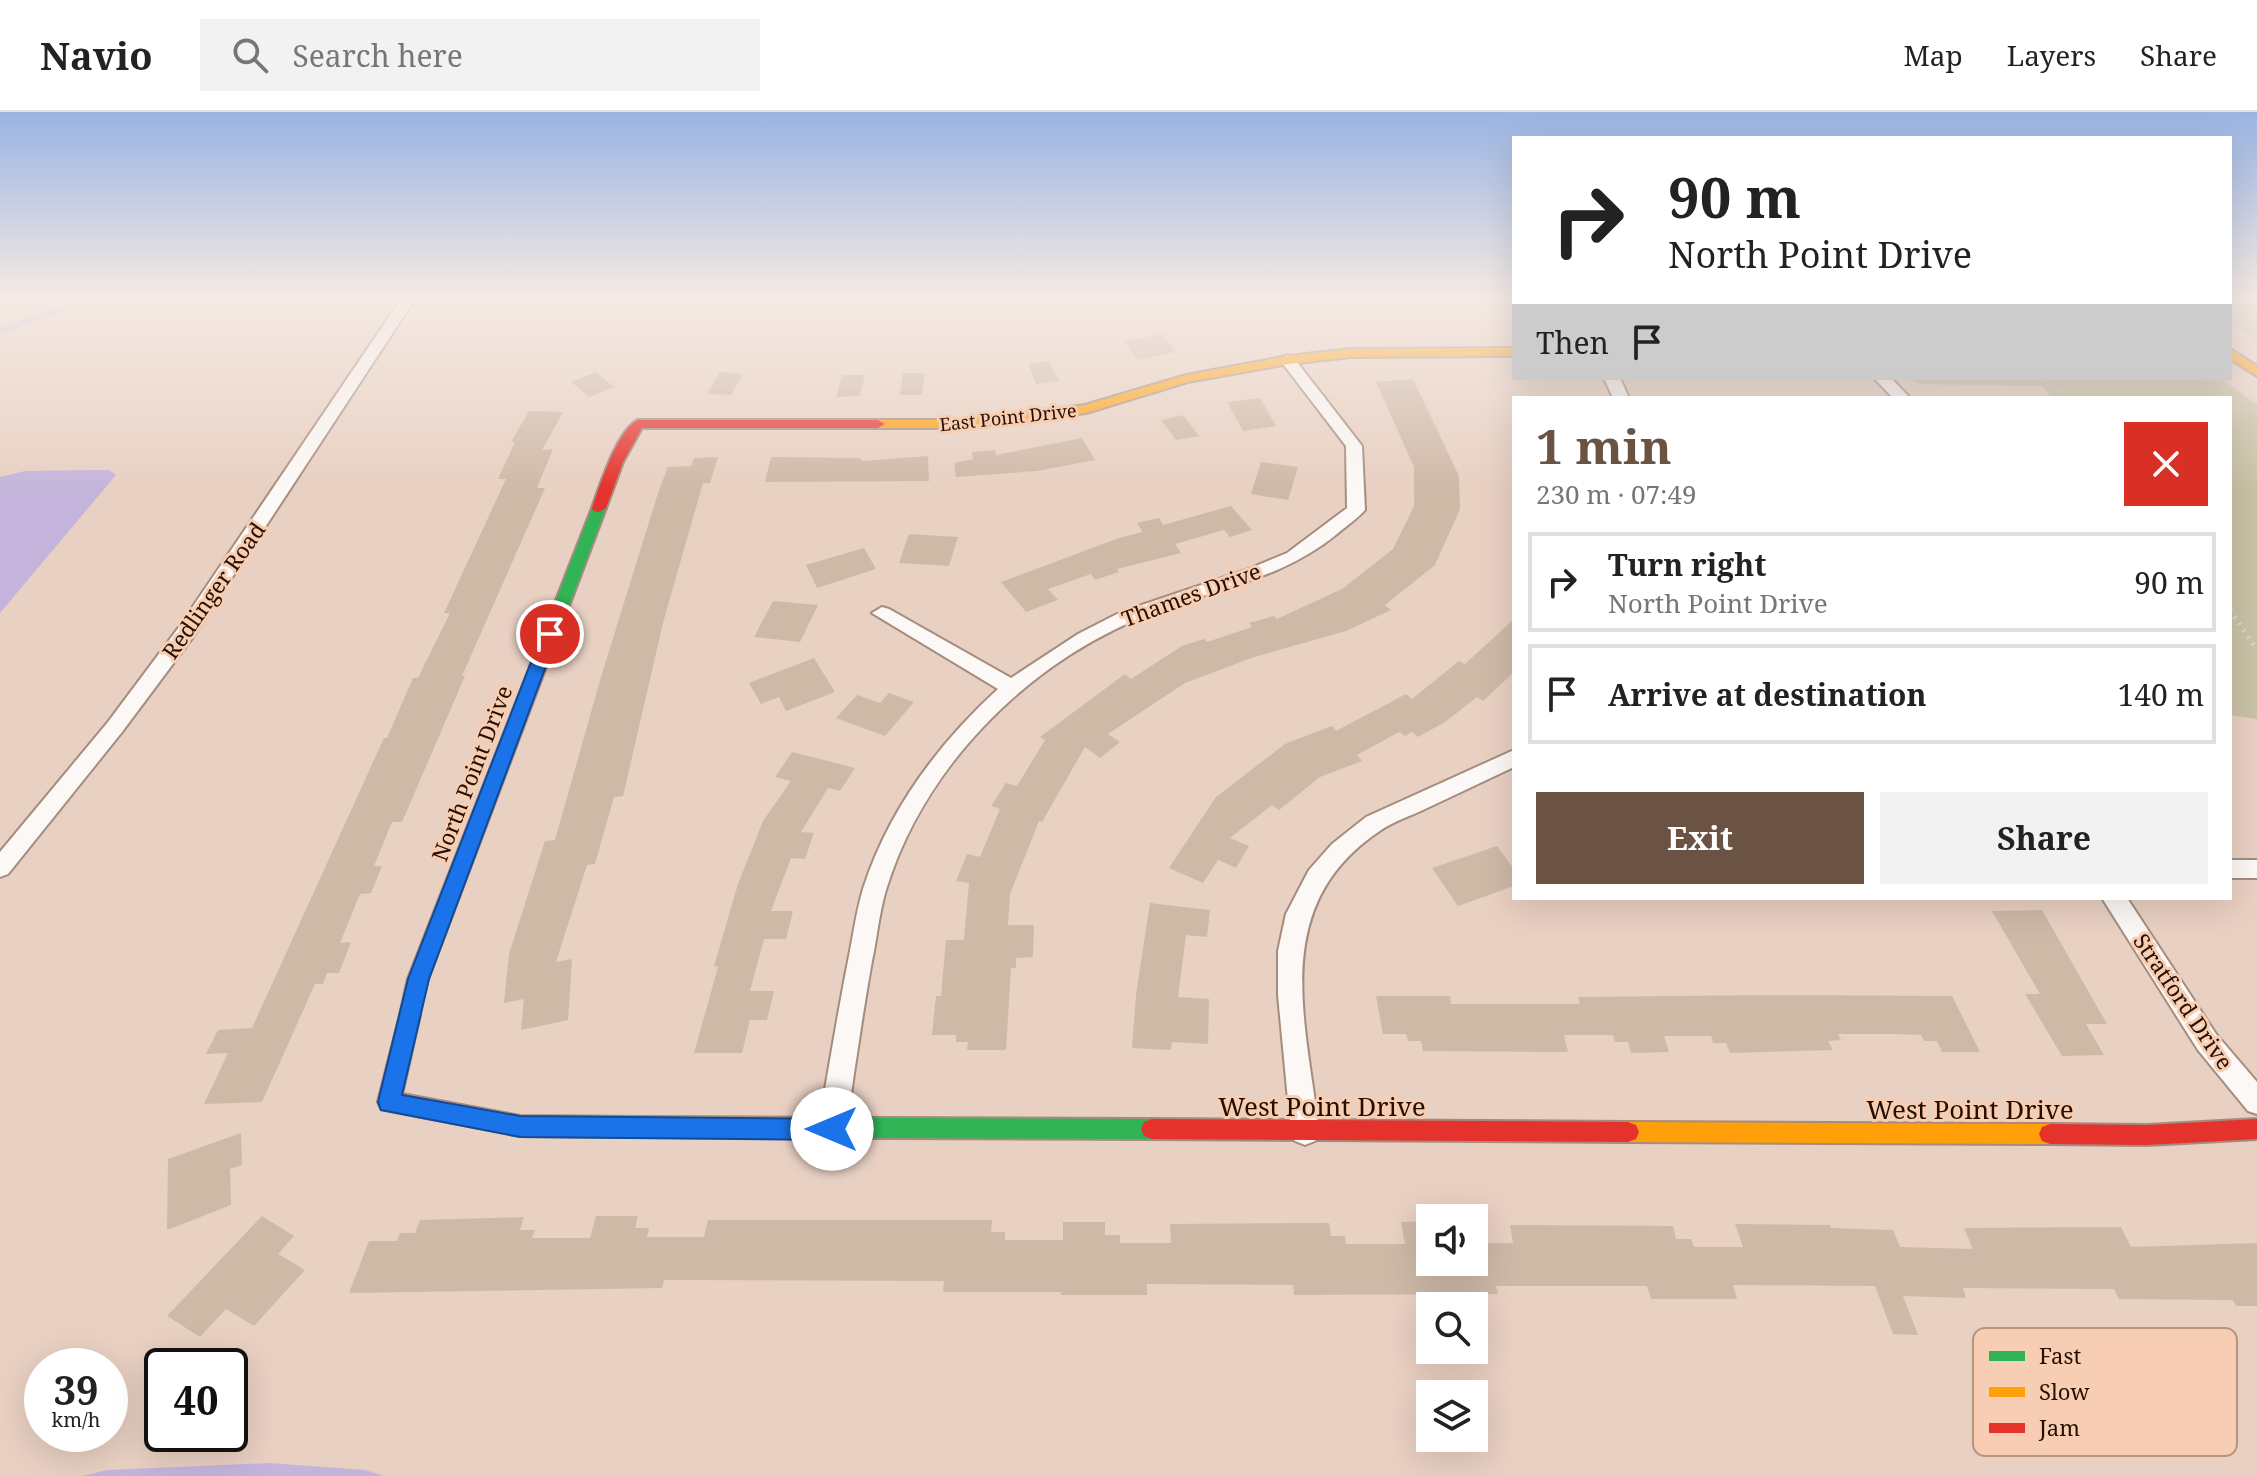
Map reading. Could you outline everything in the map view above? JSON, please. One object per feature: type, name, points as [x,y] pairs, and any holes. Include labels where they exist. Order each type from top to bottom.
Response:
[{"type":"street","name":"Redlinger Road","points":[[3,860],[115,727],[186,632],[366,363]]},
{"type":"street","name":"East Point Drive","points":[[638,424],[963,424],[1086,409],[1186,379],[1274,363]]},
{"type":"street","name":"Thames Drive","points":[[832,1129],[854,993],[877,881],[905,820],[934,768],[952,744],[1011,687],[1099,630],[1138,611],[1220,585],[1293,557],[1356,510],[1354,446],[1290,363]]},
{"type":"street","points":[[1884,380],[1900,396]]},
{"type":"street","name":"North Point Drive","points":[[389,1102],[418,979],[616,462],[638,424]]},
{"type":"street","points":[[882,613],[1011,687]]},
{"type":"street","points":[[1305,1132],[1291,995],[1290,951],[1298,914],[1317,877],[1340,850],[1374,823],[1512,759]]},
{"type":"street","points":[[2232,869],[2257,869]]},
{"type":"street","name":"Stratford Drive","points":[[2115,900],[2207,1042],[2257,1102]]},
{"type":"street","name":"West Point Drive","points":[[389,1102],[520,1126],[2147,1135],[2257,1129]]},
{"type":"path","points":[[2042,380],[2067,396]]},
{"type":"path","points":[[2228,380],[2257,401]]},
{"type":"path","points":[[2232,613],[2257,650]]},
{"type":"shaded area","points":[[1914,380],[2224,380],[2257,405],[2257,719],[2232,715],[2232,396],[2050,396],[2042,386],[1919,384]]},
{"type":"shaded area","points":[[109,470],[116,475],[0,613],[0,477],[25,471]]},
{"type":"shaded area","points":[[270,1463],[365,1470],[384,1476],[83,1476],[107,1470]]},
{"type":"building","points":[[1050,363],[1059,381],[1036,384],[1028,364]]},
{"type":"building","points":[[596,372],[614,387],[589,397],[571,382]]},
{"type":"building","points":[[720,372],[743,374],[731,395],[707,394]]},
{"type":"building","points":[[903,373],[925,373],[922,395],[900,395]]},
{"type":"building","points":[[842,375],[865,375],[860,396],[836,397]]},
{"type":"building","points":[[1413,379],[1459,476],[1460,509],[1435,565],[1385,605],[1391,610],[1346,631],[1251,658],[1185,683],[1108,734],[1120,742],[1100,758],[1085,747],[1042,822],[1039,821],[1010,894],[1008,925],[1034,925],[1033,957],[1016,958],[1016,968],[1011,968],[1006,1050],[967,1050],[968,1042],[956,1042],[956,1035],[932,1035],[936,996],[941,996],[946,940],[964,940],[969,883],[956,881],[967,854],[980,857],[1000,809],[991,806],[1006,783],[1017,786],[1045,740],[1040,737],[1125,674],[1131,679],[1182,646],[1204,639],[1207,642],[1252,627],[1249,623],[1274,616],[1277,619],[1342,589],[1393,549],[1414,506],[1414,467],[1376,382]]},
{"type":"building","points":[[1260,398],[1276,426],[1243,431],[1227,402]]},
{"type":"building","points":[[529,411],[563,412],[542,450],[553,449],[537,488],[545,488],[402,822],[392,822],[374,866],[382,866],[371,893],[360,894],[340,943],[351,942],[339,973],[327,973],[323,984],[315,984],[262,1102],[204,1104],[228,1053],[206,1054],[218,1030],[252,1028],[384,738],[387,738],[413,678],[418,678],[450,613],[444,613],[506,479],[498,479],[515,442],[511,442]]},
{"type":"building","points":[[1183,415],[1199,436],[1176,440],[1161,420]]},
{"type":"building","points":[[1082,438],[1095,460],[1037,471],[956,477],[954,463],[973,459],[972,452],[995,450],[996,455]]},
{"type":"building","points":[[928,456],[929,481],[765,482],[771,457],[861,458],[861,461]]},
{"type":"building","points":[[718,457],[710,483],[703,483],[663,623],[623,796],[614,797],[595,864],[587,865],[556,962],[572,959],[568,1020],[521,1030],[524,999],[504,1003],[509,954],[545,841],[555,840],[659,490],[668,467],[691,466],[694,458]]},
{"type":"building","points":[[1261,462],[1298,467],[1288,500],[1251,494]]},
{"type":"building","points":[[1231,506],[1252,530],[1230,537],[1224,530],[1175,544],[1181,553],[1117,569],[1119,572],[1095,580],[1091,574],[1048,589],[1058,600],[1026,612],[1001,582],[1143,532],[1137,523],[1159,518],[1163,525]]},
{"type":"building","points":[[909,534],[958,537],[949,566],[899,563]]},
{"type":"building","points":[[864,548],[876,569],[817,588],[806,565]]},
{"type":"building","points":[[773,601],[818,605],[800,642],[754,637]]},
{"type":"building","points":[[1512,621],[1512,674],[1483,701],[1477,697],[1445,722],[1418,737],[1412,732],[1405,736],[1399,732],[1357,755],[1362,761],[1320,777],[1279,810],[1272,805],[1230,838],[1249,846],[1236,868],[1218,860],[1203,883],[1169,868],[1216,797],[1285,744],[1332,726],[1336,731],[1406,694],[1412,699],[1459,661],[1465,664]]},
{"type":"building","points":[[814,658],[835,692],[786,711],[779,697],[761,704],[749,683]]},
{"type":"building","points":[[889,693],[914,702],[885,736],[836,718],[857,695],[880,703]]},
{"type":"building","points":[[792,752],[855,768],[840,791],[828,788],[801,832],[814,833],[805,859],[791,858],[771,911],[793,911],[786,939],[764,939],[750,991],[774,991],[767,1020],[750,1020],[742,1053],[694,1053],[718,967],[714,966],[738,884],[763,821],[791,781],[775,777]]},
{"type":"building","points":[[1497,846],[1512,866],[1512,887],[1458,906],[1432,868]]},
{"type":"building","points":[[1150,903],[1210,910],[1207,937],[1186,935],[1178,997],[1209,999],[1208,1044],[1172,1042],[1171,1050],[1132,1048],[1136,995]]},
{"type":"building","points":[[2042,910],[2107,1024],[2086,1024],[2104,1055],[2062,1056],[2025,994],[2040,994],[1992,911]]},
{"type":"building","points":[[1376,996],[1450,996],[1451,1004],[1580,1004],[1578,997],[1952,996],[1980,1052],[1942,1052],[1937,1041],[1924,1041],[1921,1035],[1896,1034],[1838,1034],[1841,1040],[1828,1041],[1833,1050],[1730,1053],[1726,1043],[1713,1043],[1711,1036],[1664,1036],[1669,1052],[1631,1053],[1628,1042],[1615,1042],[1613,1035],[1564,1035],[1568,1052],[1423,1051],[1421,1041],[1408,1041],[1406,1034],[1383,1034]]},
{"type":"building","points":[[241,1133],[242,1165],[230,1169],[231,1205],[167,1230],[168,1159]]},
{"type":"building","points":[[262,1216],[294,1236],[278,1254],[305,1270],[254,1326],[226,1309],[200,1337],[167,1316]]},
{"type":"building","points":[[596,1216],[638,1216],[635,1228],[649,1228],[647,1237],[704,1237],[708,1220],[992,1220],[991,1232],[1005,1232],[1005,1240],[1063,1240],[1063,1222],[1105,1222],[1105,1235],[1120,1235],[1120,1243],[1171,1243],[1170,1224],[1329,1223],[1331,1236],[1345,1236],[1346,1244],[1405,1244],[1401,1222],[1416,1221],[1416,1276],[1488,1276],[1488,1243],[1513,1243],[1510,1225],[1673,1226],[1676,1239],[1691,1239],[1694,1247],[1743,1247],[1735,1224],[1830,1225],[1831,1228],[1893,1230],[1900,1247],[1973,1249],[1964,1228],[2121,1227],[2131,1247],[2257,1243],[2257,1306],[2236,1306],[2233,1300],[2119,1299],[2114,1289],[1963,1288],[1966,1298],[1903,1296],[1918,1335],[1893,1334],[1875,1286],[1733,1285],[1737,1299],[1651,1299],[1647,1286],[1496,1286],[1498,1294],[1416,1292],[1416,1294],[1294,1295],[1293,1285],[1147,1284],[1147,1295],[1061,1295],[1061,1292],[943,1292],[944,1281],[664,1280],[662,1288],[349,1293],[369,1241],[397,1241],[400,1233],[415,1233],[420,1220],[524,1217],[520,1230],[535,1230],[532,1238],[590,1238]]},
{"type":"traffic: fast","points":[[410,1015],[418,979],[599,508]]},
{"type":"traffic: fast","points":[[644,1127],[1152,1129]]},
{"type":"traffic: slow","points":[[878,424],[963,424],[1086,409],[1186,379],[1274,363]]},
{"type":"traffic: slow","points":[[2244,363],[2257,372]]},
{"type":"traffic: slow","points":[[1628,1132],[2050,1134]]},
{"type":"traffic: jam","points":[[599,508],[616,462],[638,424],[878,424]]},
{"type":"traffic: jam","points":[[410,1015],[389,1102],[520,1126],[644,1127]]},
{"type":"traffic: jam","points":[[1152,1129],[1628,1132]]},
{"type":"traffic: jam","points":[[2050,1134],[2147,1135],[2257,1129]]},
{"type":"route","points":[[550,634],[418,979],[389,1102],[520,1126],[832,1129]]}]
